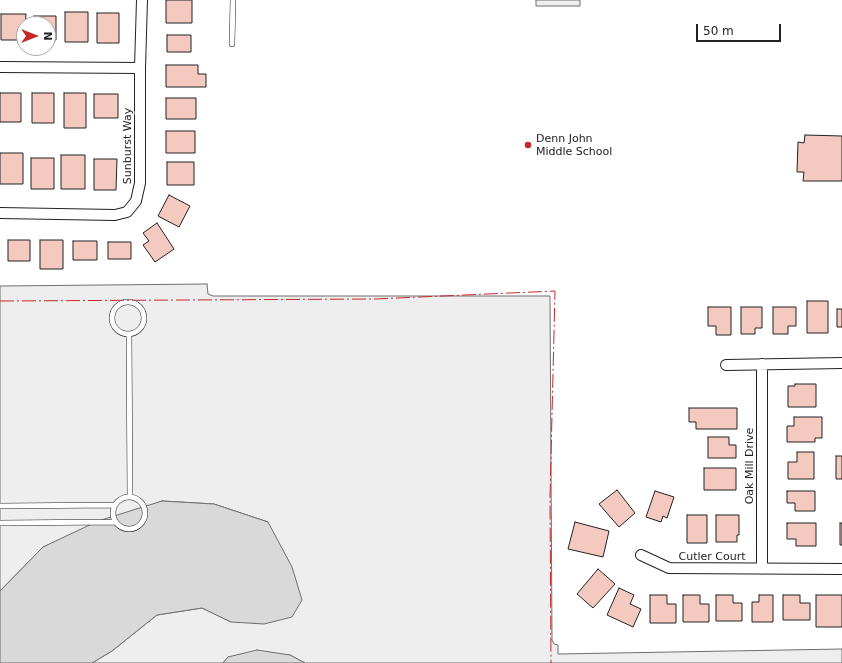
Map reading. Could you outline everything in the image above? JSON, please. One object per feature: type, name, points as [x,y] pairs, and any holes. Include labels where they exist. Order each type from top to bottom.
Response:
[{"type":"street","name":"Sunburst Way","points":[[0,213],[115,215],[127,212],[136,201],[140,184],[140,68],[142,0]]},
{"type":"street","points":[[0,67],[140,68]]},
{"type":"street","points":[[726,365],[842,363]]},
{"type":"street","name":"Oak Mill Drive","points":[[762,364],[762,569]]},
{"type":"street","name":"Cutler Court","points":[[641,555],[670,568],[762,569]]},
{"type":"street","points":[[762,569],[842,569]]},
{"type":"lane","points":[[232,44],[233,0]]},
{"type":"lane","points":[[126,302],[136,304],[143,313],[144,318],[140,329],[129,334],[121,333],[117,330],[112,321],[113,311],[116,307],[126,302]]},
{"type":"lane","points":[[129,334],[130,497]]},
{"type":"lane","points":[[130,497],[139,500],[143,505],[145,510],[143,521],[135,528],[124,529],[115,522],[112,512],[114,505],[120,499],[130,497]]},
{"type":"lane","points":[[0,506],[114,505]]},
{"type":"lane","points":[[0,523],[115,522]]},
{"type":"shaded area","points":[[536,0],[580,0],[580,6],[536,6]]},
{"type":"shaded area","points":[[207,284],[208,294],[213,296],[550,296],[552,640],[554,644],[558,645],[558,654],[842,649],[842,663],[305,663],[290,655],[228,657],[223,663],[92,663],[112,651],[157,615],[202,608],[231,622],[268,522],[214,504],[162,501],[43,547],[0,591],[0,286]]},
{"type":"shaded area","points":[[162,501],[214,504],[268,522],[292,567],[302,600],[292,617],[264,624],[231,622],[202,608],[157,615],[112,651],[92,663],[0,663],[0,591],[43,547],[98,521]]},
{"type":"shaded area","points":[[257,650],[290,655],[305,663],[223,663],[228,657]]},
{"type":"building","points":[[166,0],[192,0],[192,23],[166,23]]},
{"type":"building","points":[[65,12],[88,12],[88,42],[65,42]]},
{"type":"building","points":[[97,13],[119,13],[119,43],[97,43]]},
{"type":"building","points":[[1,14],[26,14],[26,16],[16,16],[16,40],[1,40]]},
{"type":"building","points":[[167,35],[191,35],[191,52],[167,52]]},
{"type":"building","points":[[166,65],[198,65],[198,74],[206,74],[206,87],[166,87]]},
{"type":"building","points":[[0,93],[21,93],[21,122],[0,122]]},
{"type":"building","points":[[32,93],[54,93],[54,123],[32,123]]},
{"type":"building","points":[[64,93],[86,93],[86,128],[64,128]]},
{"type":"building","points":[[94,94],[118,94],[118,118],[94,118]]},
{"type":"building","points":[[166,98],[196,98],[196,119],[166,119]]},
{"type":"building","points":[[166,131],[195,131],[195,153],[166,153]]},
{"type":"building","points":[[805,135],[842,136],[842,181],[803,181],[804,172],[797,172],[798,142],[804,143]]},
{"type":"building","points":[[0,153],[23,153],[23,184],[0,184]]},
{"type":"building","points":[[61,155],[85,155],[85,189],[61,189]]},
{"type":"building","points":[[31,158],[54,158],[54,189],[31,189]]},
{"type":"building","points":[[94,159],[117,159],[116,190],[94,190]]},
{"type":"building","points":[[167,162],[194,162],[194,185],[167,185]]},
{"type":"building","points":[[169,195],[190,206],[179,227],[158,216]]},
{"type":"building","points":[[157,223],[174,249],[155,262],[143,245],[149,241],[143,233]]},
{"type":"building","points":[[8,240],[30,240],[30,261],[8,261]]},
{"type":"building","points":[[40,240],[63,240],[63,269],[40,269]]},
{"type":"building","points":[[73,241],[97,241],[97,260],[73,260]]},
{"type":"building","points":[[108,242],[131,242],[131,259],[108,259]]},
{"type":"building","points":[[807,301],[828,301],[828,333],[807,333]]},
{"type":"building","points":[[708,307],[731,307],[731,335],[716,335],[716,326],[708,326]]},
{"type":"building","points":[[741,307],[762,307],[762,328],[755,328],[755,334],[741,334]]},
{"type":"building","points":[[773,307],[796,307],[796,326],[788,326],[788,334],[773,334]]},
{"type":"building","points":[[837,309],[842,309],[842,327],[837,327]]},
{"type":"building","points":[[795,384],[816,384],[816,407],[788,407],[788,386],[795,386]]},
{"type":"building","points":[[689,408],[737,408],[737,429],[696,429],[696,422],[689,422]]},
{"type":"building","points":[[794,417],[822,417],[822,438],[815,438],[815,442],[787,442],[787,426],[794,426]]},
{"type":"building","points":[[708,437],[729,437],[729,445],[736,445],[736,458],[708,458]]},
{"type":"building","points":[[797,452],[814,452],[814,479],[788,479],[788,462],[797,462]]},
{"type":"building","points":[[836,456],[842,456],[842,479],[836,479]]},
{"type":"building","points":[[704,468],[736,468],[736,490],[704,490]]},
{"type":"building","points":[[617,490],[635,513],[619,527],[599,504]]},
{"type":"building","points":[[655,491],[674,497],[667,518],[663,516],[661,522],[646,517]]},
{"type":"building","points":[[787,491],[815,491],[815,511],[795,511],[795,503],[787,503]]},
{"type":"building","points":[[687,515],[707,515],[707,543],[687,543]]},
{"type":"building","points":[[716,515],[739,515],[739,535],[737,535],[737,542],[716,542]]},
{"type":"building","points":[[575,522],[609,531],[603,557],[568,549]]},
{"type":"building","points":[[787,523],[816,523],[816,546],[796,546],[796,539],[787,539]]},
{"type":"building","points":[[840,523],[842,523],[842,545],[840,545]]},
{"type":"building","points":[[598,569],[615,584],[593,608],[577,594]]},
{"type":"building","points":[[619,588],[634,595],[630,604],[641,609],[633,627],[607,615]]},
{"type":"building","points":[[650,595],[667,595],[667,604],[676,604],[676,623],[650,623]]},
{"type":"building","points":[[683,595],[700,595],[700,604],[709,604],[709,622],[683,622]]},
{"type":"building","points":[[716,595],[733,595],[733,603],[742,603],[742,621],[716,621]]},
{"type":"building","points":[[759,595],[773,595],[773,622],[752,622],[752,602],[759,602]]},
{"type":"building","points":[[783,595],[800,595],[800,603],[810,603],[810,620],[783,620]]},
{"type":"building","points":[[816,595],[842,595],[842,627],[816,627]]},
{"type":"power","points":[[0,301],[375,299],[555,291],[550,498],[551,663]]},
{"type":"place","name":"Denn John Middle School","points":[[528,145]]}]
